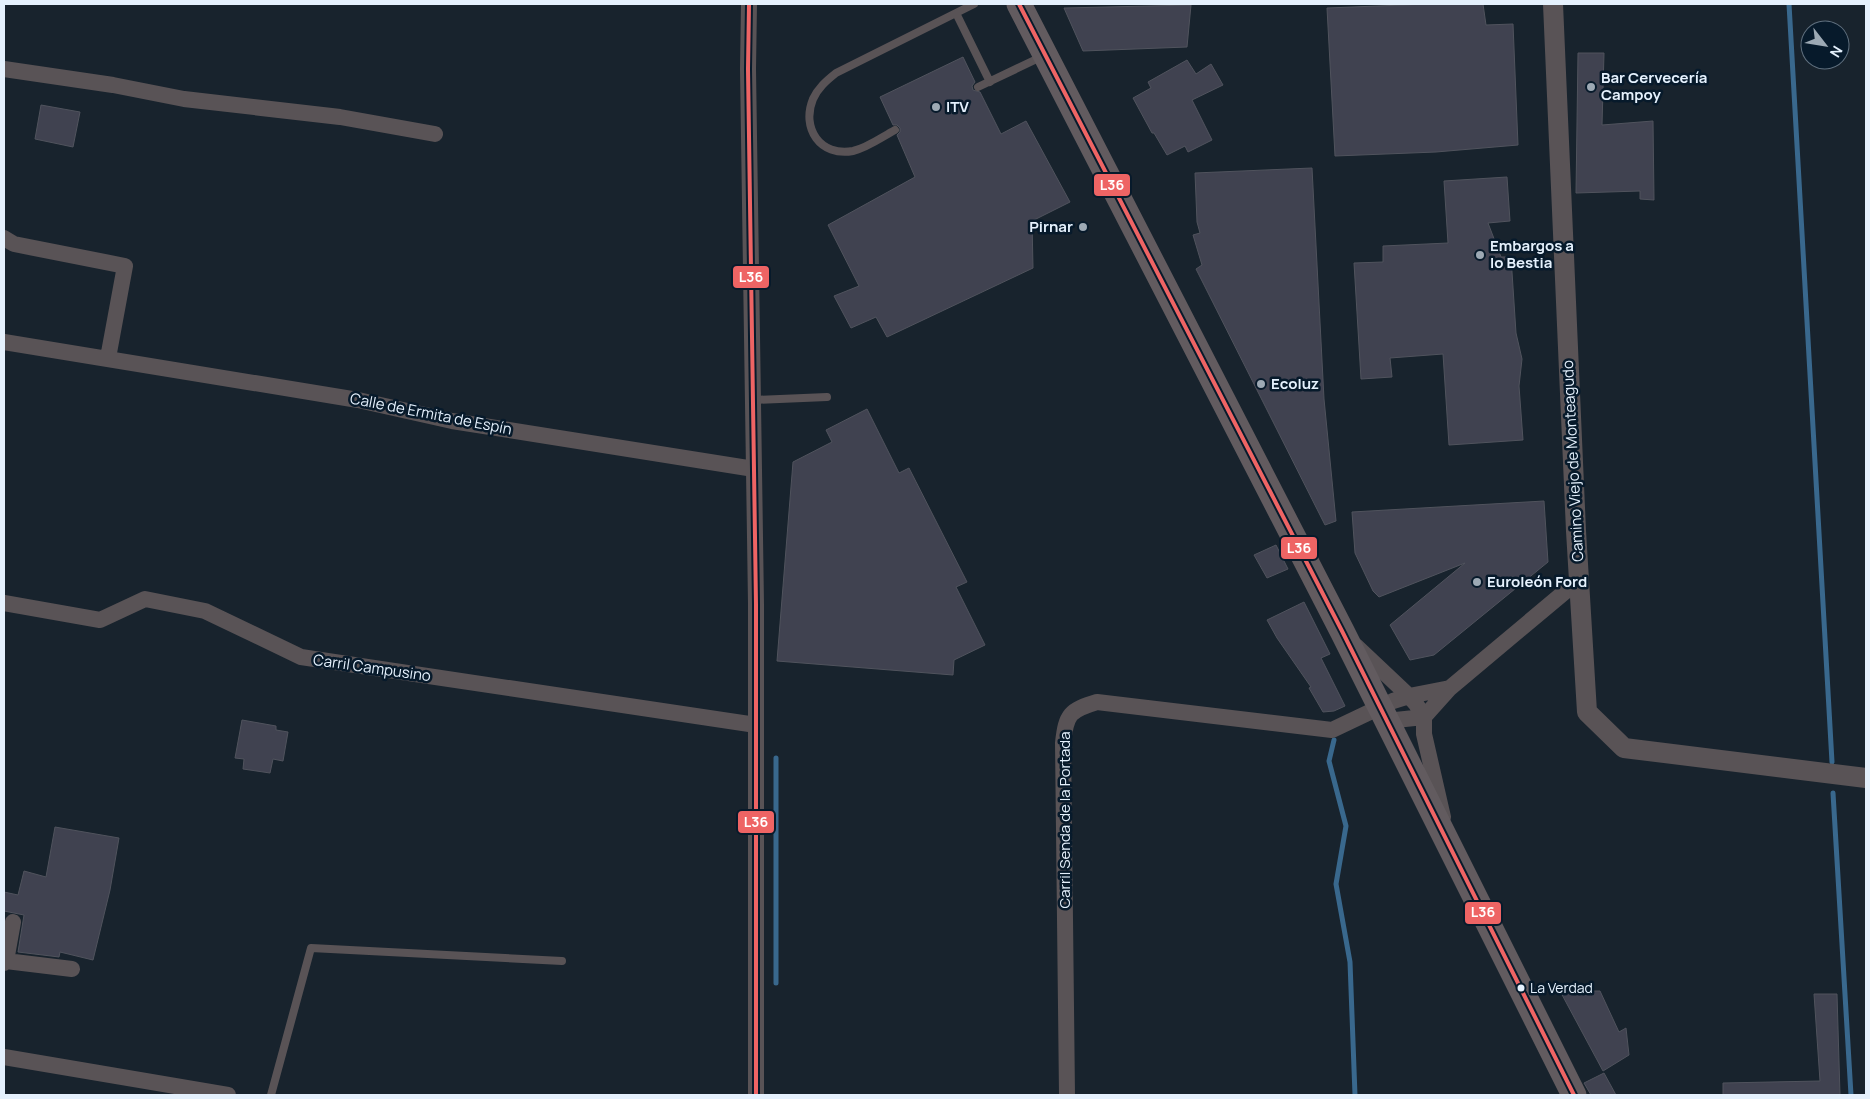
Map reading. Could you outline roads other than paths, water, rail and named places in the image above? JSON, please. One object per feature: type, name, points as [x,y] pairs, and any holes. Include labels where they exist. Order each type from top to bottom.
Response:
[{"type":"main road","points":[[1020,4],[1342,631],[1574,1095]]},
{"type":"street","points":[[749,4],[748,69],[756,725],[756,1095]]},
{"type":"street","name":"Camino Viejo de Monteagudo","points":[[1553,4],[1579,580],[1587,712],[1624,748],[1866,778]]},
{"type":"street","points":[[4,68],[113,85],[184,99],[340,117],[435,134]]},
{"type":"street","points":[[4,238],[14,244],[125,266],[108,358]]},
{"type":"street","name":"Calle de Ermita de Espín","points":[[4,342],[358,400],[452,421],[754,470]]},
{"type":"street","points":[[1424,717],[1450,688],[1579,580]]},
{"type":"street","name":"Carril Campusino","points":[[4,603],[100,620],[145,599],[205,611],[301,657],[756,725]]},
{"type":"street","points":[[1342,631],[1384,674],[1409,696],[1424,717],[1424,734],[1450,847]]},
{"type":"street","name":"Carril Senda de la Portada","points":[[1066,1095],[1063,743],[1065,722],[1077,708],[1097,702],[1332,730],[1382,714],[1409,696],[1450,688]]},
{"type":"street","points":[[1382,714],[1424,717]]},
{"type":"street","points":[[13,922],[5,962],[72,968]]},
{"type":"street","points":[[4,1057],[228,1095]]},
{"type":"lane","points":[[895,130],[861,148],[851,151],[834,150],[817,140],[810,130],[808,118],[812,100],[819,87],[836,73],[974,4]]},
{"type":"lane","points":[[956,12],[990,82]]},
{"type":"lane","points":[[978,87],[1046,54]]},
{"type":"lane","points":[[752,400],[827,397]]},
{"type":"lane","points":[[271,1095],[311,948],[562,961]]},
{"type":"waterway","points":[[1789,4],[1832,762]]},
{"type":"waterway","points":[[1334,740],[1329,761],[1346,826],[1336,884],[1350,962],[1355,1095]]},
{"type":"waterway","points":[[776,758],[776,983]]},
{"type":"waterway","points":[[1833,793],[1851,1095]]},
{"type":"place","name":"Bar Cervecería Campoy","points":[[1591,87]]},
{"type":"place","name":"ITV","points":[[936,107]]},
{"type":"place","name":"Pirnar","points":[[1083,227]]},
{"type":"place","name":"Embargos a lo Bestia","points":[[1480,255]]},
{"type":"place","name":"Ecoluz","points":[[1261,384]]},
{"type":"place","name":"Euroleón Ford","points":[[1477,582]]},
{"type":"place","name":"La Verdad","points":[[1521,988]]}]
